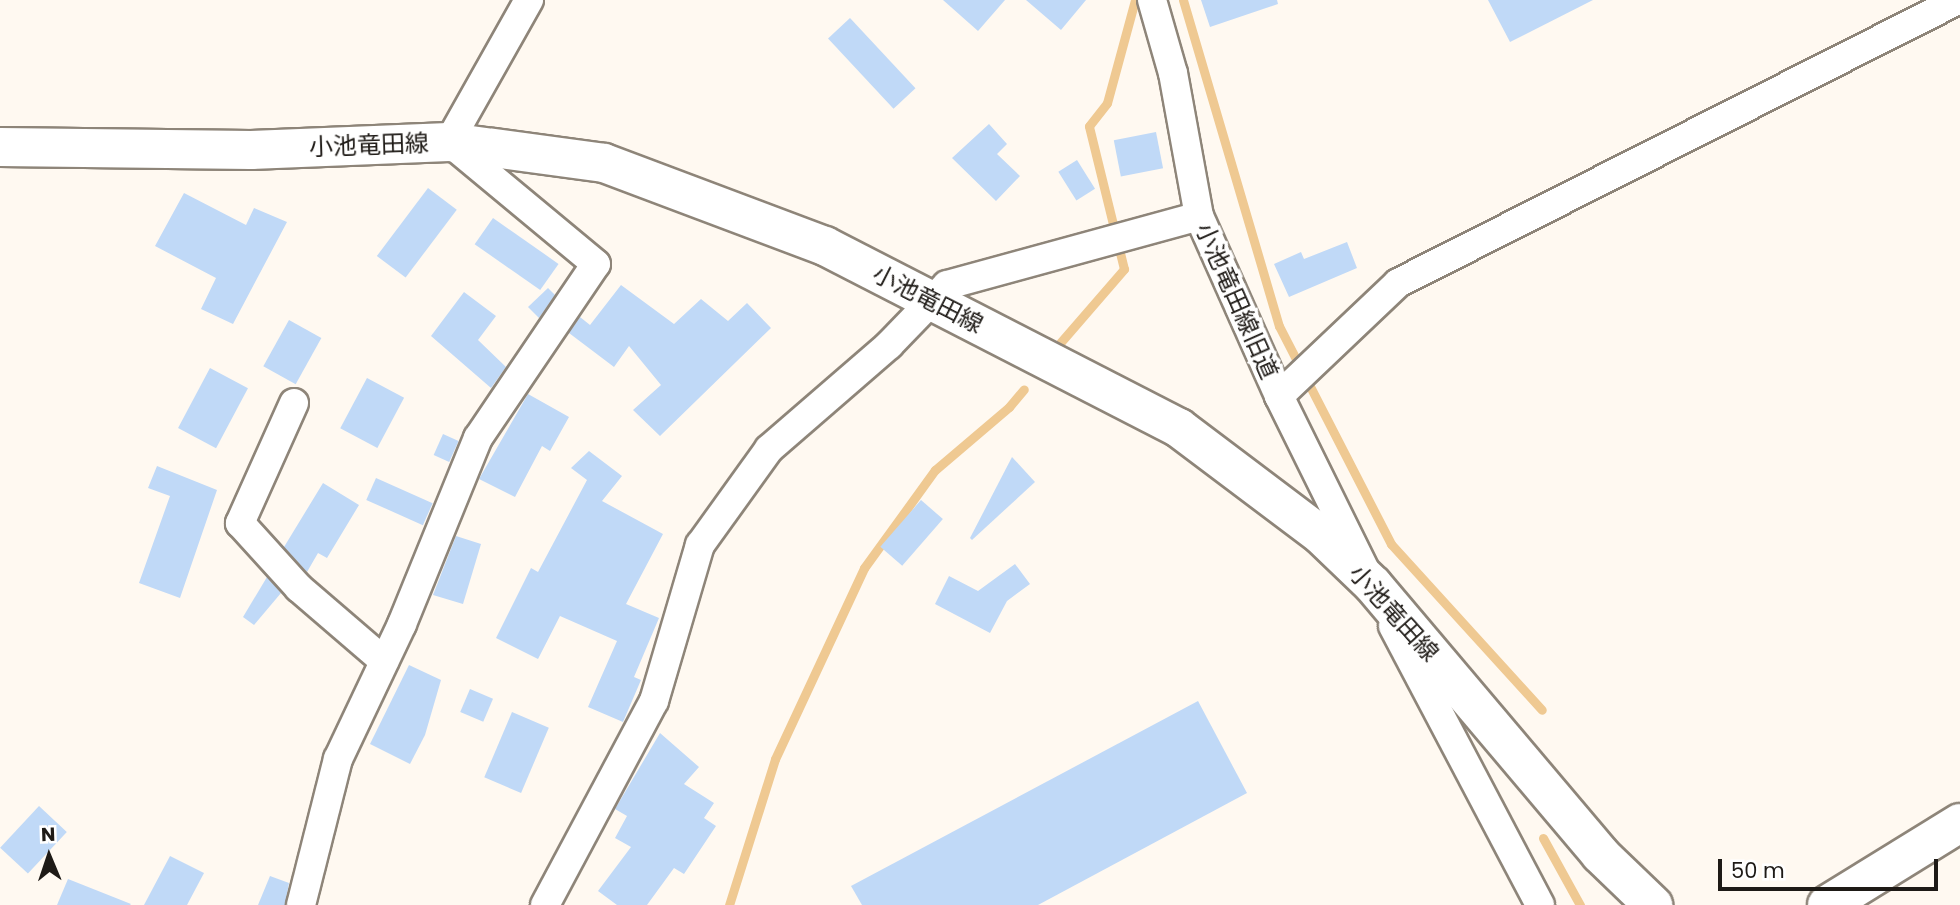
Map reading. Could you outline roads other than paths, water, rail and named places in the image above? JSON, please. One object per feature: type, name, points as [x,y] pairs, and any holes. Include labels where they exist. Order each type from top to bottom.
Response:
[{"type":"main road","name":"小池竜田線","points":[[0,148],[251,150],[449,142],[604,163],[825,246],[1179,428],[1321,535],[1373,585],[1600,855],[1653,905]]},
{"type":"main road","points":[[1827,905],[1960,823]]},
{"type":"street","points":[[300,905],[338,760],[384,661],[478,438],[596,264],[449,142],[529,0]]},
{"type":"street","name":"小池竜田線旧道","points":[[1152,0],[1173,73],[1199,216],[1296,380],[1373,585],[1540,905]]},
{"type":"street","points":[[1296,380],[1398,283],[1958,0]]},
{"type":"street","points":[[545,905],[654,701],[700,545],[769,449],[889,345],[947,285],[1199,216]]},
{"type":"street","points":[[293,403],[240,523],[299,588],[384,661]]},
{"type":"waterway","points":[[1060,343],[1124,269],[1089,126],[1107,103],[1135,0]]},
{"type":"waterway","points":[[1183,0],[1279,326],[1391,544],[1542,710]]},
{"type":"waterway","points":[[729,905],[775,759],[864,568],[935,470],[1009,407],[1024,389]]},
{"type":"waterway","points":[[1543,838],[1580,905]]}]
